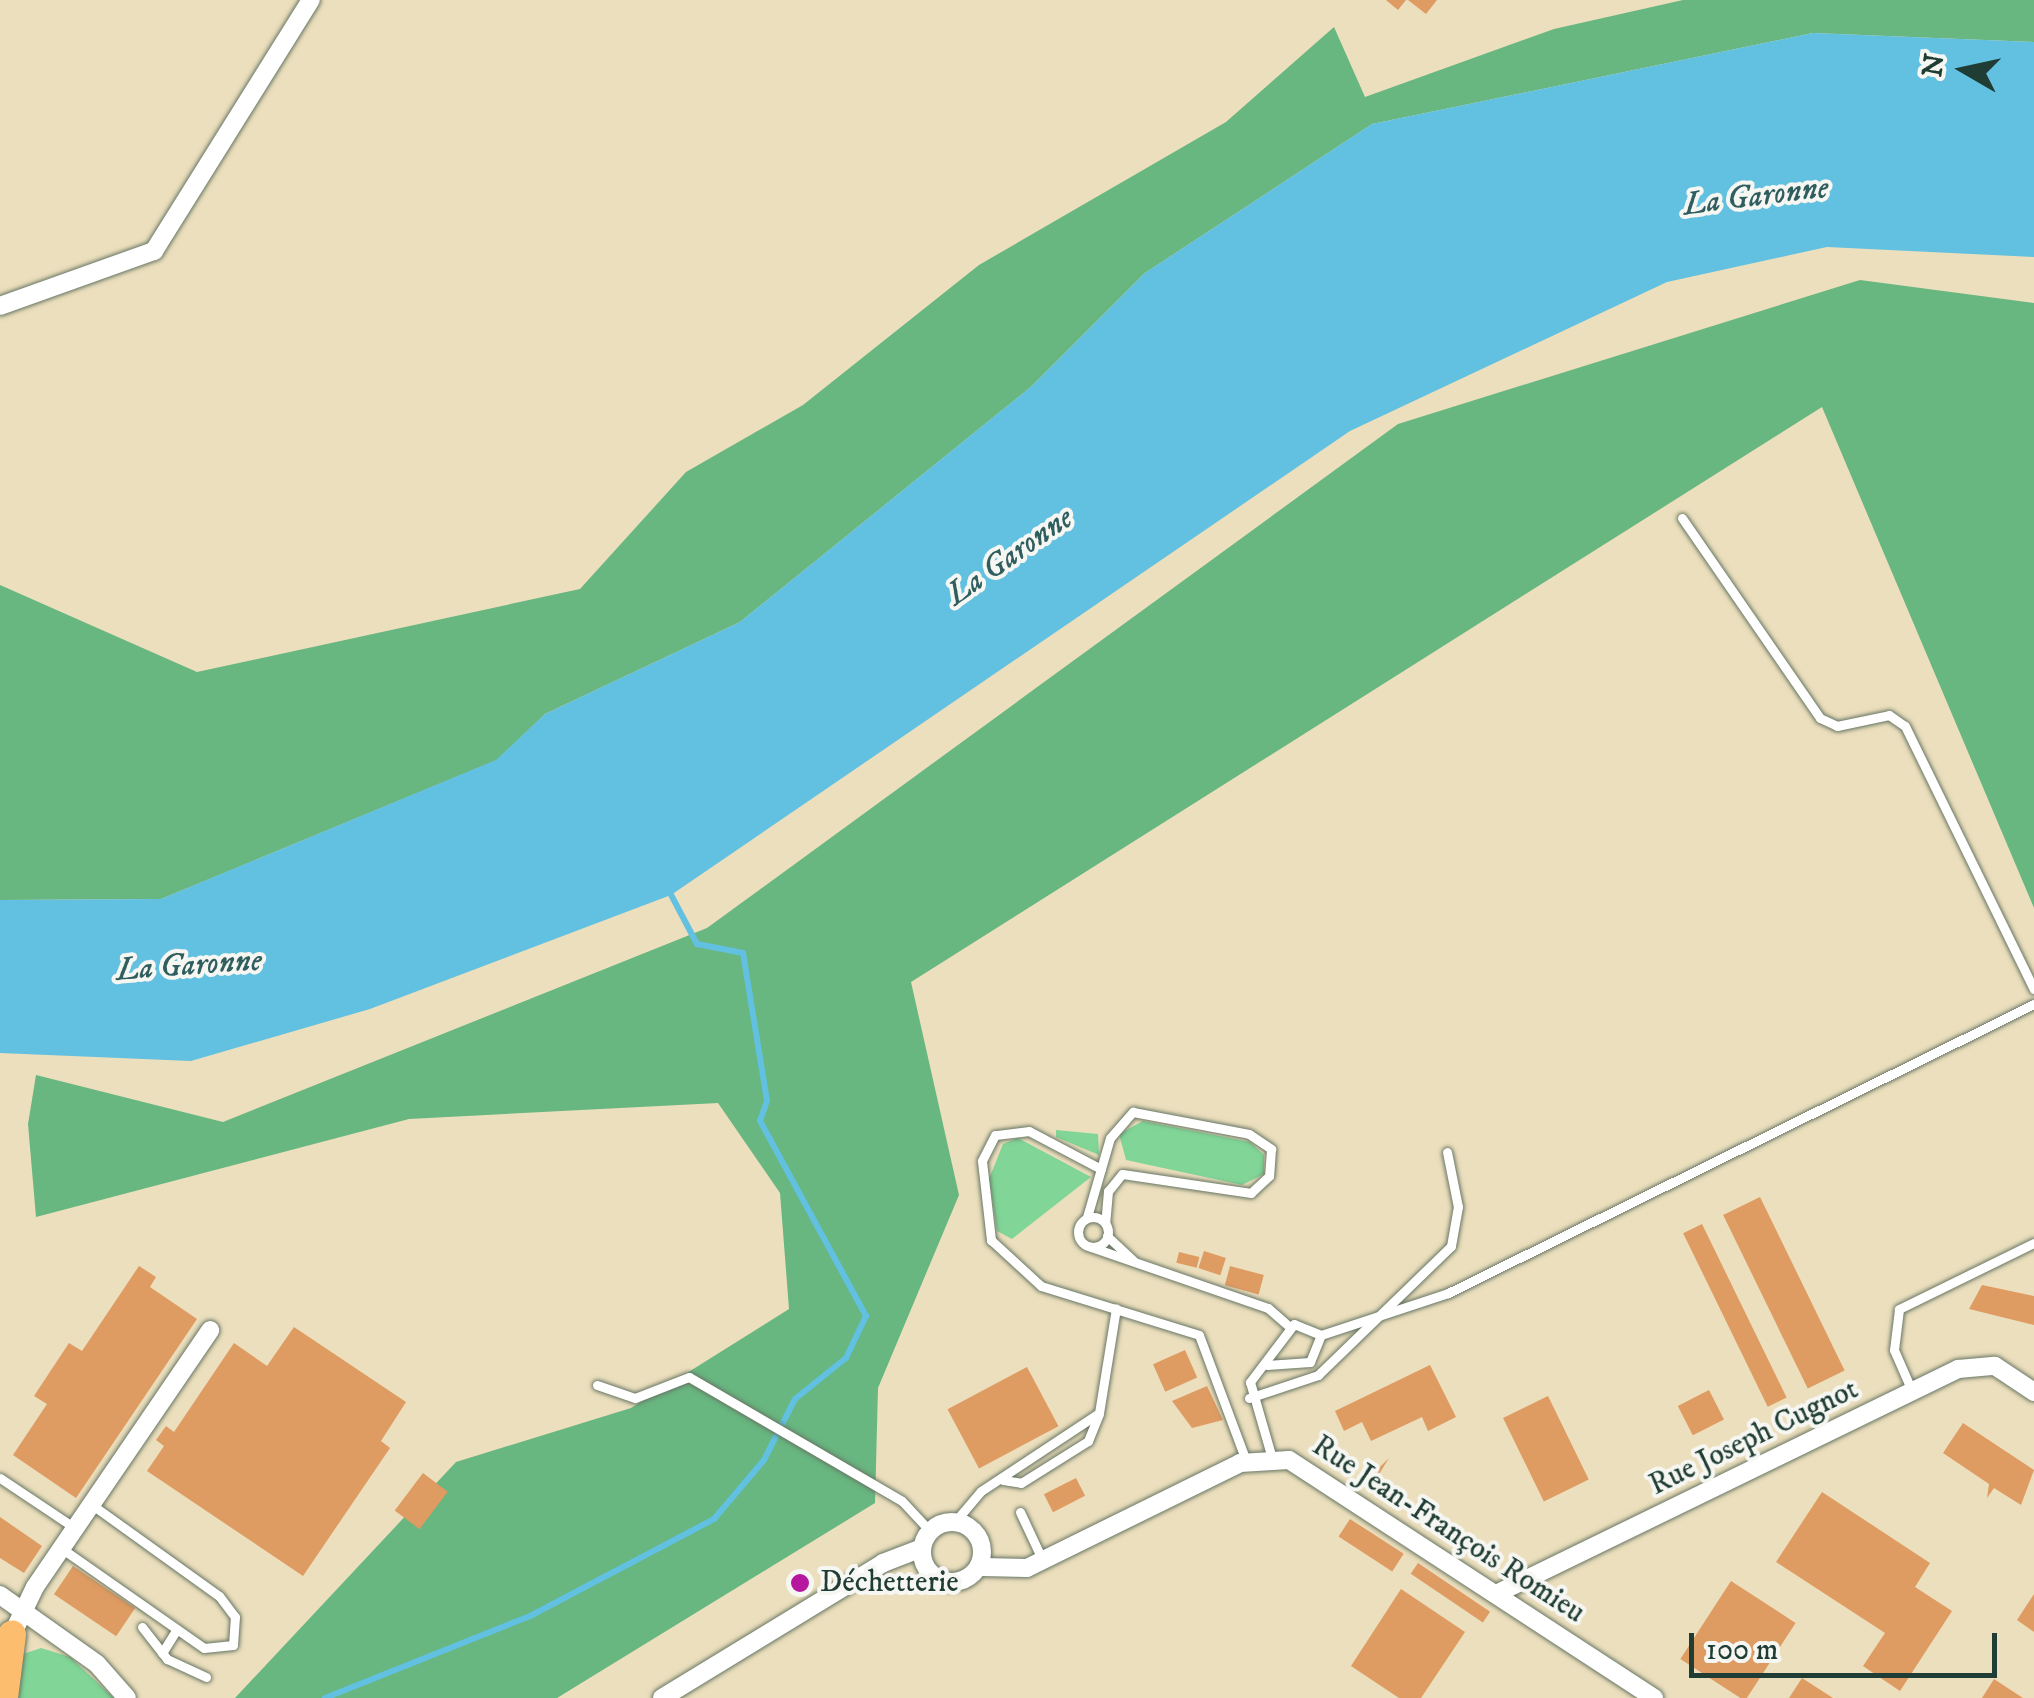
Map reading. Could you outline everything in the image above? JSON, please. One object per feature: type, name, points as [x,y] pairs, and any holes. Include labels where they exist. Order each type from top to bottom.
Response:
[{"type":"main road","points":[[4,1698],[11,1631]]},
{"type":"street","points":[[0,306],[154,252],[311,0]]},
{"type":"street","points":[[11,1631],[61,1548],[210,1330]]},
{"type":"street","name":"Rue Joseph Cugnot","points":[[1498,1592],[1958,1369],[1996,1366],[2034,1392]]},
{"type":"street","name":"Rue Jean-François Romieu","points":[[920,1550],[928,1568],[952,1581],[982,1567],[1043,1562],[1246,1461],[1272,1458],[1320,1475],[1654,1698]]},
{"type":"street","points":[[662,1698],[882,1563],[920,1550],[928,1529],[953,1524],[981,1542],[982,1567]]},
{"type":"street","points":[[0,1596],[11,1631]]},
{"type":"street","points":[[11,1631],[97,1664],[127,1698]]},
{"type":"lane","points":[[1682,518],[1820,718],[1837,726],[1890,715],[1906,726],[2034,989]]},
{"type":"lane","points":[[1321,1335],[1448,1293],[2034,1004]]},
{"type":"lane","points":[[1136,1263],[1107,1236],[1108,1191],[1122,1174],[1251,1193],[1273,1156],[1249,1134],[1133,1112],[1114,1130],[1087,1217],[1077,1234],[1092,1248],[1136,1263],[1268,1308],[1290,1327],[1310,1324],[1321,1335]]},
{"type":"lane","points":[[1101,1169],[1021,1129],[996,1135],[982,1161],[998,1250],[1041,1286],[1204,1340],[1246,1461]]},
{"type":"lane","points":[[1248,1398],[1318,1375],[1450,1246],[1458,1207],[1447,1152]]},
{"type":"lane","points":[[1087,1217],[1105,1223]]},
{"type":"lane","points":[[1092,1248],[1107,1236]]},
{"type":"lane","points":[[1912,1392],[1892,1335],[1899,1309],[2034,1243]]},
{"type":"lane","points":[[953,1524],[1003,1480],[1100,1413],[1116,1308]]},
{"type":"lane","points":[[1248,1398],[1290,1327]]},
{"type":"lane","points":[[1266,1366],[1310,1362],[1321,1335]]},
{"type":"lane","points":[[597,1385],[635,1398],[689,1377],[902,1501],[928,1529]]},
{"type":"lane","points":[[1248,1398],[1272,1458]]},
{"type":"lane","points":[[0,1478],[75,1528]]},
{"type":"lane","points":[[61,1548],[177,1629],[216,1648],[233,1645],[239,1632],[220,1596],[91,1504]]},
{"type":"lane","points":[[1020,1512],[1043,1562]]},
{"type":"lane","points":[[142,1627],[162,1653],[206,1677]]},
{"type":"lane","points":[[162,1653],[177,1629]]},
{"type":"green space","points":[[1683,0],[2034,0],[2034,42],[1813,33],[1372,124],[1145,273],[1032,386],[740,622],[545,714],[497,760],[161,899],[0,900],[0,585],[197,672],[580,589],[686,472],[803,405],[979,265],[1226,122],[1334,27],[1365,97],[1554,29]]},
{"type":"green space","points":[[1860,280],[2034,303],[2034,908],[1822,407],[911,982],[959,1195],[878,1388],[875,1503],[557,1698],[235,1698],[456,1462],[631,1408],[789,1309],[780,1193],[718,1103],[409,1119],[36,1217],[28,1124],[36,1075],[223,1122],[707,928],[1398,424]]},
{"type":"green space","points":[[1143,1121],[1250,1142],[1264,1155],[1264,1174],[1242,1185],[1126,1160],[1119,1134]]},
{"type":"green space","points":[[1056,1130],[1098,1134],[1099,1155],[1056,1137]]},
{"type":"green space","points":[[1018,1138],[1091,1177],[1012,1239],[997,1231],[989,1179],[1003,1144]]},
{"type":"green space","points":[[41,1648],[70,1657],[114,1698],[15,1698],[20,1655]]},
{"type":"water","name":"La Garonne","points":[[1813,33],[2034,42],[2034,257],[1827,247],[1667,282],[1350,431],[671,895],[370,1009],[191,1061],[0,1053],[0,900],[161,899],[496,760],[545,714],[740,622],[1032,386],[1145,273],[1372,124]]},
{"type":"building","points":[[1386,0],[1406,0],[1398,10]]},
{"type":"building","points":[[1408,0],[1437,0],[1426,14]]},
{"type":"building","points":[[1760,1197],[1845,1370],[1808,1388],[1723,1215]]},
{"type":"building","points":[[1702,1224],[1787,1397],[1768,1407],[1683,1233]]},
{"type":"building","points":[[1204,1251],[1226,1258],[1220,1275],[1198,1268]]},
{"type":"building","points":[[1179,1252],[1199,1257],[1197,1268],[1176,1263]]},
{"type":"building","points":[[139,1266],[156,1277],[150,1287],[197,1319],[76,1498],[13,1455],[47,1404],[34,1396],[69,1343],[82,1351]]},
{"type":"building","points":[[1230,1266],[1264,1275],[1259,1294],[1225,1285]]},
{"type":"building","points":[[1982,1285],[2034,1296],[2034,1325],[1969,1309]]},
{"type":"building","points":[[294,1327],[406,1402],[381,1441],[390,1448],[303,1576],[147,1471],[164,1446],[156,1440],[166,1426],[174,1432],[234,1343],[267,1366]]},
{"type":"building","points":[[1185,1350],[1197,1377],[1165,1392],[1153,1364]]},
{"type":"building","points":[[1430,1365],[1456,1417],[1428,1431],[1422,1417],[1371,1441],[1362,1422],[1344,1431],[1335,1411]]},
{"type":"building","points":[[1027,1367],[1058,1426],[979,1468],[948,1409]]},
{"type":"building","points":[[1207,1386],[1223,1420],[1192,1428],[1172,1401]]},
{"type":"building","points":[[1709,1390],[1724,1419],[1693,1435],[1678,1406]]},
{"type":"building","points":[[1548,1396],[1589,1480],[1544,1502],[1503,1418]]},
{"type":"building","points":[[1963,1423],[2034,1470],[2021,1505],[1994,1488],[1987,1498],[1989,1484],[1943,1453]]},
{"type":"building","points":[[1389,1458],[1371,1487],[1364,1483]]},
{"type":"building","points":[[423,1473],[448,1492],[419,1529],[395,1511]]},
{"type":"building","points":[[1076,1478],[1085,1496],[1053,1512],[1044,1494]]},
{"type":"building","points":[[1822,1492],[1930,1563],[1915,1587],[1952,1611],[1900,1691],[1863,1666],[1885,1633],[1776,1562]]},
{"type":"building","points":[[0,1517],[42,1546],[24,1573],[0,1558]]},
{"type":"building","points":[[1350,1519],[1404,1554],[1392,1571],[1339,1537]]},
{"type":"building","points":[[1418,1563],[1490,1612],[1483,1622],[1411,1574]]},
{"type":"building","points":[[73,1566],[135,1608],[116,1636],[54,1594]]},
{"type":"building","points":[[1731,1581],[1796,1623],[1747,1698],[1740,1698],[1680,1659]]},
{"type":"building","points":[[1401,1589],[1465,1632],[1421,1698],[1399,1698],[1351,1666]]},
{"type":"building","points":[[2034,1594],[2034,1632],[2017,1620]]},
{"type":"building","points":[[1802,1678],[1833,1698],[1789,1698]]},
{"type":"building","points":[[1994,1679],[2023,1698],[1982,1698]]},
{"type":"waterway","points":[[325,1698],[532,1615],[714,1519],[764,1460],[795,1399],[846,1358],[866,1316],[760,1121],[767,1101],[743,953],[697,944],[667,887]]},
{"type":"place","name":"Déchetterie","points":[[800,1583]]}]
